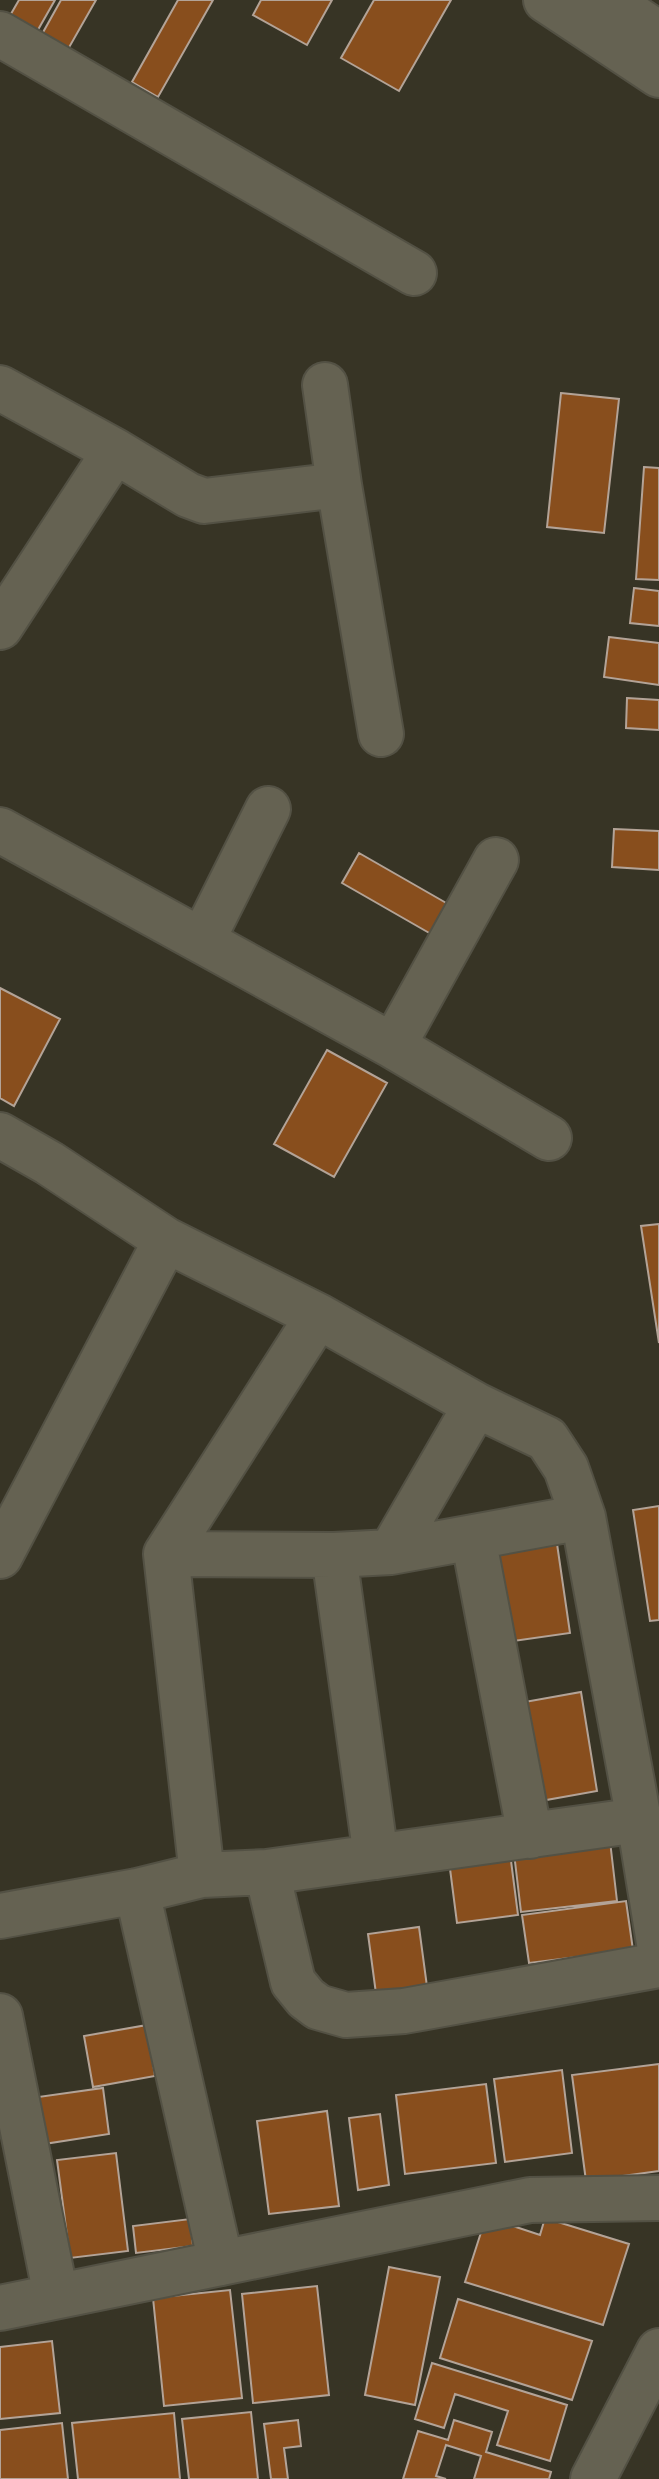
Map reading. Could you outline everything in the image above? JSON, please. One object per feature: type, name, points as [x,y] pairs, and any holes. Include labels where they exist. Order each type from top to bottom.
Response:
[{"type":"street","points":[[546,0],[659,75]]},
{"type":"street","points":[[608,0],[659,34]]},
{"type":"street","points":[[0,34],[414,273]]},
{"type":"street","points":[[325,385],[381,734]]},
{"type":"street","points":[[0,388],[188,495],[204,501],[339,485]]},
{"type":"street","points":[[0,627],[115,451]]},
{"type":"street","points":[[202,941],[268,809]]},
{"type":"street","points":[[0,830],[393,1046],[549,1138]]},
{"type":"street","points":[[393,1046],[496,860]]},
{"type":"street","points":[[0,1135],[49,1163],[166,1240],[318,1316],[476,1405],[547,1439],[566,1468],[583,1517],[659,1943]]},
{"type":"street","points":[[0,1556],[166,1240]]},
{"type":"street","points":[[202,1875],[166,1554],[318,1316]]},
{"type":"street","points":[[391,1552],[476,1405]]},
{"type":"street","points":[[166,1554],[334,1555],[391,1552],[583,1517]]},
{"type":"street","points":[[473,1537],[530,1836]]},
{"type":"street","points":[[334,1555],[376,1857]]},
{"type":"street","points":[[0,1916],[137,1891],[202,1875],[267,1872],[639,1820]]},
{"type":"street","points":[[267,1872],[293,1982],[318,2007],[346,2015],[404,2011],[659,1965]]},
{"type":"street","points":[[137,1891],[221,2263]]},
{"type":"street","points":[[0,2016],[6,2077],[56,2296]]},
{"type":"street","points":[[0,2308],[530,2200],[659,2198]]},
{"type":"street","points":[[593,2479],[659,2351]]},
{"type":"building","points":[[19,0],[55,0],[31,42],[4,26]]},
{"type":"building","points":[[61,0],[96,0],[67,51],[41,36]]},
{"type":"building","points":[[178,0],[213,0],[158,97],[132,82]]},
{"type":"building","points":[[261,0],[332,0],[307,45],[253,15]]},
{"type":"building","points":[[374,0],[451,0],[399,91],[341,58]]},
{"type":"building","points":[[561,393],[619,399],[604,533],[547,527]]},
{"type":"building","points":[[644,467],[659,468],[659,580],[636,579]]},
{"type":"building","points":[[634,588],[659,591],[659,626],[630,623]]},
{"type":"building","points":[[609,637],[659,643],[659,685],[604,677]]},
{"type":"building","points":[[627,698],[659,700],[659,730],[626,728]]},
{"type":"building","points":[[614,829],[659,831],[659,870],[612,867]]},
{"type":"building","points":[[359,853],[448,904],[431,934],[342,883]]},
{"type":"building","points":[[0,988],[60,1019],[14,1106],[0,1098]]},
{"type":"building","points":[[327,1050],[387,1083],[334,1177],[274,1144]]},
{"type":"building","points":[[659,1224],[659,1343],[641,1226]]},
{"type":"building","points":[[659,1506],[659,1620],[650,1621],[633,1510]]},
{"type":"building","points":[[555,1530],[570,1633],[499,1643],[484,1540]]},
{"type":"building","points":[[581,1692],[597,1791],[535,1802],[519,1703]]},
{"type":"building","points":[[610,1841],[617,1901],[521,1912],[514,1853]]},
{"type":"building","points":[[510,1853],[518,1915],[457,1923],[449,1861]]},
{"type":"building","points":[[626,1901],[633,1950],[529,1963],[522,1915]]},
{"type":"building","points":[[419,1927],[428,1994],[377,2001],[368,1934]]},
{"type":"building","points":[[147,2025],[155,2076],[93,2087],[84,2036]]},
{"type":"building","points":[[659,2064],[659,2171],[586,2181],[572,2075]]},
{"type":"building","points":[[562,2070],[572,2153],[505,2162],[494,2079]]},
{"type":"building","points":[[486,2084],[496,2163],[405,2174],[396,2095]]},
{"type":"building","points":[[103,2088],[109,2134],[44,2144],[38,2097]]},
{"type":"building","points":[[327,2111],[339,2206],[269,2214],[257,2121]]},
{"type":"building","points":[[380,2114],[389,2185],[358,2190],[349,2118]]},
{"type":"building","points":[[116,2153],[128,2251],[70,2258],[57,2160]]},
{"type":"building","points":[[486,2217],[540,2235],[545,2218],[629,2244],[603,2325],[465,2282]]},
{"type":"building","points":[[190,2219],[193,2246],[136,2253],[133,2226]]},
{"type":"building","points":[[389,2267],[440,2277],[415,2405],[365,2395]]},
{"type":"building","points":[[317,2286],[329,2395],[253,2403],[242,2294]]},
{"type":"building","points":[[230,2290],[242,2398],[164,2406],[153,2298]]},
{"type":"building","points":[[458,2299],[592,2341],[572,2400],[440,2358]]},
{"type":"building","points":[[52,2341],[60,2413],[0,2419],[0,2347]]},
{"type":"building","points":[[432,2363],[567,2405],[550,2461],[497,2445],[508,2411],[455,2394],[444,2428],[415,2419]]},
{"type":"building","points":[[251,2412],[258,2479],[189,2479],[182,2419]]},
{"type":"building","points":[[174,2413],[180,2479],[78,2479],[72,2423]]},
{"type":"building","points":[[298,2420],[301,2446],[284,2448],[288,2479],[271,2479],[264,2424]]},
{"type":"building","points":[[454,2420],[492,2432],[486,2452],[551,2472],[549,2479],[474,2479],[481,2456],[446,2445],[436,2476],[446,2479],[403,2479],[418,2431],[448,2440]]},
{"type":"building","points":[[62,2423],[68,2479],[0,2479],[0,2430]]}]
